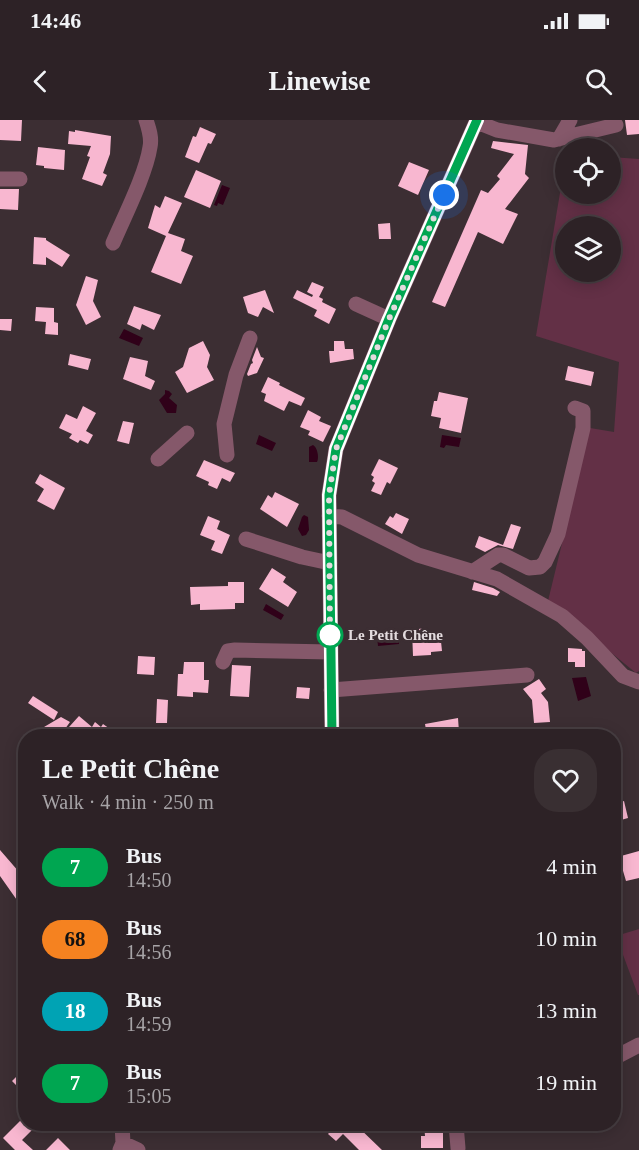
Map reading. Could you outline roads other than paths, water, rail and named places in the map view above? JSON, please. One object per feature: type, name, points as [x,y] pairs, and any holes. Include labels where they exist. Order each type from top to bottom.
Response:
[{"type":"street","points":[[113,243],[150,147],[150,131],[146,120]]},
{"type":"street","points":[[560,138],[570,120]]},
{"type":"street","points":[[332,729],[329,495],[336,449],[389,319],[477,121],[497,130],[555,140]]},
{"type":"street","points":[[563,138],[616,124]]},
{"type":"street","points":[[0,179],[20,179]]},
{"type":"street","points":[[356,304],[389,319]]},
{"type":"street","points":[[227,455],[224,424],[236,375],[250,338]]},
{"type":"street","points":[[472,572],[498,555],[503,555],[529,568],[540,567],[545,562],[558,534],[583,428],[583,411],[575,408]]},
{"type":"street","points":[[158,459],[187,433]]},
{"type":"street","points":[[329,516],[342,517],[418,555],[497,579],[562,616],[587,638],[623,676],[639,682]]},
{"type":"street","points":[[246,539],[302,557],[330,563]]},
{"type":"street","points":[[223,662],[228,651],[236,650],[331,652]]},
{"type":"street","points":[[331,690],[527,675]]},
{"type":"street","points":[[621,1054],[639,1045]]},
{"type":"street","points":[[122,1131],[121,1147],[138,1150]]},
{"type":"street","points":[[457,1131],[458,1148]]},
{"type":"place","name":"Le Petit Chêne","points":[[330,635]]}]
